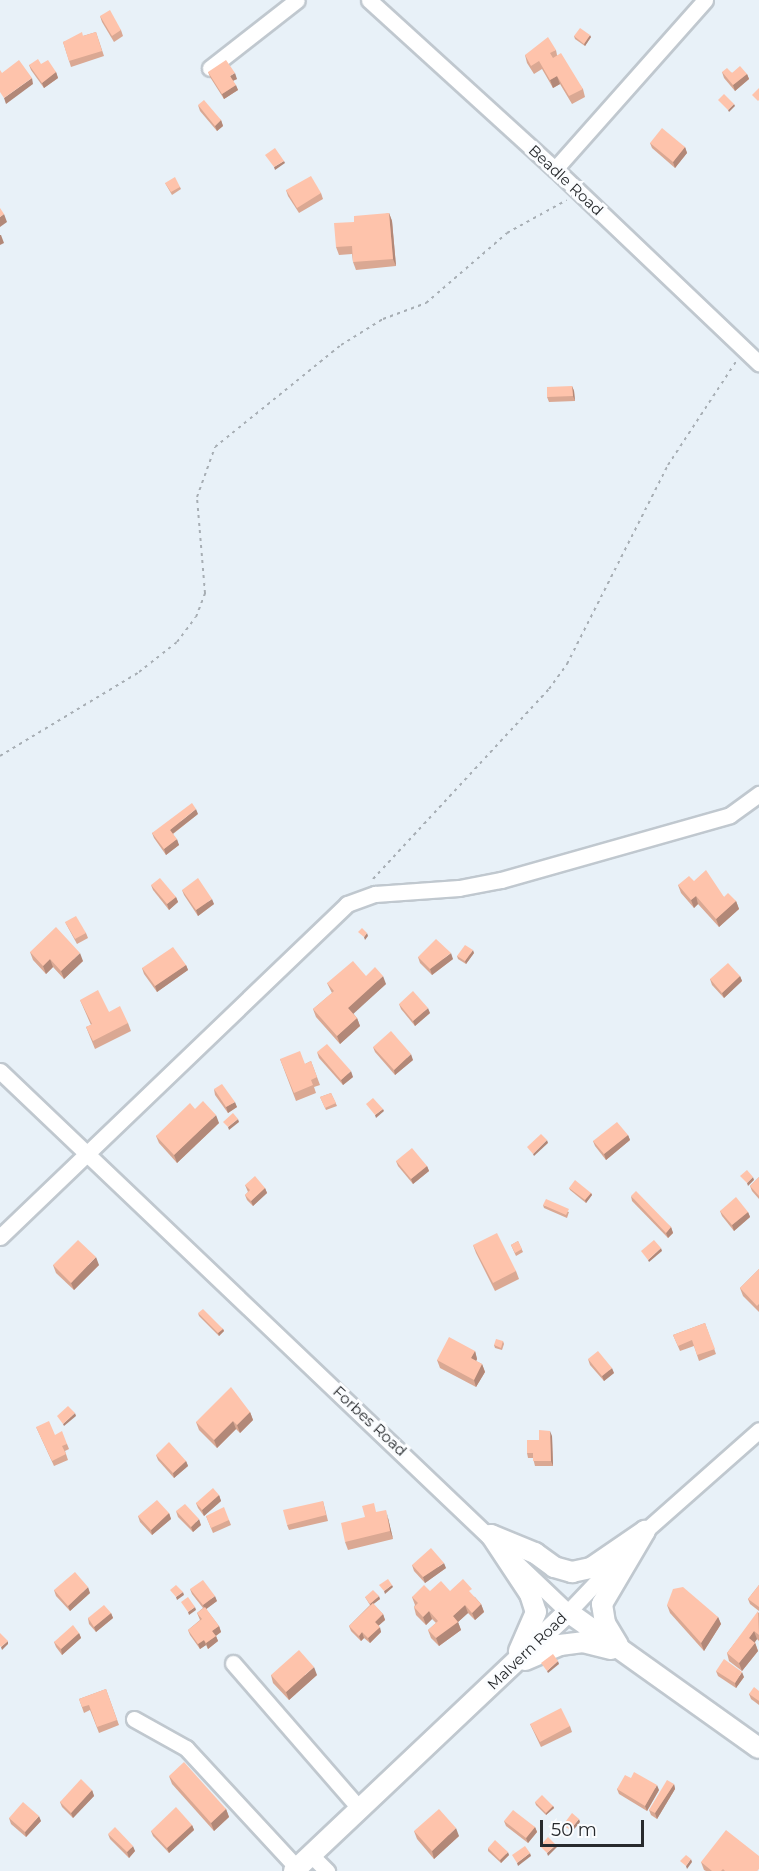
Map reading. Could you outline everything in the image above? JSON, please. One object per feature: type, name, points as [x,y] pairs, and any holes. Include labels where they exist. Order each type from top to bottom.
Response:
[{"type":"main road","points":[[491,1535],[535,1553],[554,1567],[572,1572],[591,1568],[645,1531]]},
{"type":"main road","points":[[622,1652],[606,1623],[602,1604],[645,1531]]},
{"type":"main road","points":[[491,1535],[530,1594],[536,1612],[511,1666]]},
{"type":"main road","name":"Forbes Road","points":[[568,1612],[759,1748]]},
{"type":"main road","name":"Malvern Road","points":[[301,1865],[568,1612]]},
{"type":"main road","points":[[511,1666],[560,1645],[583,1642],[622,1652]]},
{"type":"street","points":[[210,68],[297,0]]},
{"type":"street","name":"Beadle Road","points":[[369,0],[555,168],[759,363]]},
{"type":"street","points":[[555,168],[705,0]]},
{"type":"street","points":[[0,1237],[347,904],[375,894],[459,888],[501,880],[730,815],[759,794]]},
{"type":"street","name":"Forbes Road","points":[[0,1071],[491,1535],[568,1612]]},
{"type":"street","name":"Malvern Road","points":[[568,1612],[645,1531],[759,1430]]},
{"type":"street","points":[[234,1663],[360,1809]]},
{"type":"street","points":[[134,1719],[186,1748],[301,1865],[327,1871]]},
{"type":"path","points":[[0,756],[139,672],[177,642],[196,617],[205,593],[197,497],[215,447],[341,345],[383,319],[426,303],[507,233],[581,193]]},
{"type":"path","points":[[371,881],[549,689],[567,664],[668,465],[744,349]]},
{"type":"building","points":[[110,10],[121,30],[112,36],[100,16]]},
{"type":"building","points":[[580,28],[590,35],[584,44],[574,36]]},
{"type":"building","points":[[82,32],[83,36],[96,32],[102,51],[69,61],[63,42]]},
{"type":"building","points":[[548,37],[556,50],[550,53],[553,58],[561,53],[583,89],[569,96],[557,76],[550,80],[539,61],[531,66],[525,55]]},
{"type":"building","points":[[38,59],[41,64],[48,60],[56,72],[42,83],[29,65]]},
{"type":"building","points":[[19,60],[32,78],[4,98],[0,92],[0,70],[2,73]]},
{"type":"building","points":[[226,60],[235,73],[230,76],[236,85],[222,94],[208,72]]},
{"type":"building","points":[[740,66],[747,74],[733,85],[722,72],[727,68],[732,73]]},
{"type":"building","points":[[759,88],[759,100],[758,101],[752,95]]},
{"type":"building","points":[[724,94],[734,104],[728,110],[718,100]]},
{"type":"building","points":[[204,100],[221,120],[215,126],[198,105]]},
{"type":"building","points":[[662,128],[685,147],[673,162],[650,143]]},
{"type":"building","points":[[275,148],[284,161],[274,167],[265,155]]},
{"type":"building","points":[[311,176],[321,193],[297,208],[286,190]]},
{"type":"building","points":[[175,177],[180,187],[171,192],[165,183]]},
{"type":"building","points":[[389,213],[393,259],[353,262],[352,246],[336,247],[334,223],[354,222],[354,216]]},
{"type":"building","points":[[572,386],[573,396],[547,397],[547,387]]},
{"type":"building","points":[[192,803],[196,809],[170,830],[177,839],[164,849],[152,833]]},
{"type":"building","points":[[706,870],[724,897],[728,893],[736,901],[716,919],[696,896],[691,900],[678,885],[689,876],[694,881]]},
{"type":"building","points":[[160,878],[176,897],[167,904],[151,885]]},
{"type":"building","points":[[198,878],[212,899],[196,910],[182,890]]},
{"type":"building","points":[[76,916],[86,933],[75,939],[65,922]]},
{"type":"building","points":[[56,927],[80,953],[61,971],[50,959],[43,966],[30,952]]},
{"type":"building","points":[[362,928],[367,933],[364,937],[358,932]]},
{"type":"building","points":[[436,939],[451,953],[430,969],[418,957]]},
{"type":"building","points":[[465,945],[473,950],[465,961],[457,956]]},
{"type":"building","points":[[173,947],[186,965],[155,986],[142,968]]},
{"type":"building","points":[[353,961],[366,976],[375,967],[383,976],[348,1008],[357,1018],[337,1036],[313,1009],[334,991],[327,983]]},
{"type":"building","points":[[728,963],[740,976],[722,993],[710,979]]},
{"type":"building","points":[[98,990],[109,1012],[120,1006],[128,1023],[93,1041],[86,1027],[92,1024],[80,1000]]},
{"type":"building","points":[[413,991],[428,1008],[413,1021],[399,1004]]},
{"type":"building","points":[[391,1031],[411,1054],[394,1070],[373,1047]]},
{"type":"building","points":[[327,1044],[351,1071],[341,1080],[317,1052]]},
{"type":"building","points":[[300,1051],[305,1064],[311,1061],[317,1077],[311,1080],[313,1085],[294,1093],[280,1059]]},
{"type":"building","points":[[222,1084],[235,1102],[226,1107],[214,1089]]},
{"type":"building","points":[[331,1093],[336,1103],[325,1108],[320,1097]]},
{"type":"building","points":[[373,1098],[383,1109],[375,1115],[366,1104]]},
{"type":"building","points":[[203,1101],[216,1115],[174,1155],[156,1136],[190,1103],[195,1109]]},
{"type":"building","points":[[233,1113],[238,1119],[228,1127],[223,1122]]},
{"type":"building","points":[[617,1122],[628,1135],[604,1154],[593,1141]]},
{"type":"building","points":[[541,1134],[547,1140],[533,1154],[527,1147]]},
{"type":"building","points":[[412,1148],[427,1166],[411,1179],[396,1161]]},
{"type":"building","points":[[747,1170],[753,1177],[747,1183],[740,1176]]},
{"type":"building","points":[[255,1176],[265,1188],[251,1201],[245,1195],[250,1190],[245,1185]]},
{"type":"building","points":[[759,1177],[759,1196],[750,1186]]},
{"type":"building","points":[[575,1180],[591,1193],[585,1200],[569,1188]]},
{"type":"building","points":[[636,1191],[671,1227],[666,1233],[631,1196]]},
{"type":"building","points":[[736,1197],[748,1212],[732,1225],[720,1211]]},
{"type":"building","points":[[546,1199],[569,1209],[566,1215],[543,1205]]},
{"type":"building","points":[[497,1233],[516,1271],[493,1283],[473,1245]]},
{"type":"building","points":[[78,1240],[96,1257],[71,1283],[53,1265]]},
{"type":"building","points":[[654,1240],[661,1248],[648,1260],[641,1251]]},
{"type":"building","points":[[518,1241],[522,1249],[515,1253],[511,1245]]},
{"type":"building","points":[[759,1269],[759,1304],[757,1306],[740,1288]]},
{"type":"building","points":[[203,1309],[223,1329],[218,1333],[198,1313]]},
{"type":"building","points":[[705,1323],[715,1349],[697,1355],[692,1340],[678,1346],[673,1335]]},
{"type":"building","points":[[449,1337],[475,1351],[471,1358],[482,1364],[474,1380],[437,1360]]},
{"type":"building","points":[[496,1339],[503,1341],[501,1348],[494,1345]]},
{"type":"building","points":[[598,1351],[612,1368],[602,1376],[588,1359]]},
{"type":"building","points":[[231,1387],[250,1412],[237,1425],[233,1421],[214,1440],[196,1422]]},
{"type":"building","points":[[68,1406],[75,1413],[63,1424],[57,1416]]},
{"type":"building","points":[[49,1421],[55,1435],[62,1431],[67,1444],[62,1446],[66,1454],[52,1461],[36,1427]]},
{"type":"building","points":[[539,1430],[550,1431],[551,1461],[533,1461],[533,1453],[527,1453],[527,1440],[539,1440]]},
{"type":"building","points":[[169,1442],[186,1461],[173,1473],[156,1455]]},
{"type":"building","points":[[213,1488],[219,1495],[202,1510],[196,1503]]},
{"type":"building","points":[[157,1500],[169,1513],[151,1530],[138,1516]]},
{"type":"building","points":[[323,1501],[326,1515],[287,1525],[283,1510]]},
{"type":"building","points":[[374,1503],[376,1512],[386,1510],[390,1531],[345,1542],[341,1523],[365,1517],[362,1506]]},
{"type":"building","points":[[185,1504],[199,1519],[191,1527],[176,1511]]},
{"type":"building","points":[[224,1507],[229,1520],[211,1528],[206,1516]]},
{"type":"building","points":[[431,1548],[444,1563],[423,1577],[412,1565]]},
{"type":"building","points":[[75,1572],[88,1587],[68,1606],[54,1590]]},
{"type":"building","points":[[388,1579],[392,1585],[384,1591],[379,1585]]},
{"type":"building","points":[[463,1579],[472,1589],[469,1591],[481,1604],[472,1613],[465,1605],[453,1616],[458,1622],[436,1638],[428,1630],[438,1621],[429,1611],[423,1617],[414,1607],[418,1603],[412,1597],[424,1585],[430,1591],[441,1581],[450,1591]]},
{"type":"building","points":[[203,1580],[215,1596],[203,1605],[190,1589]]},
{"type":"building","points":[[176,1585],[183,1592],[176,1597],[170,1590]]},
{"type":"building","points":[[759,1585],[759,1607],[748,1599]]},
{"type":"building","points":[[683,1587],[718,1617],[701,1643],[667,1605],[673,1589]]},
{"type":"building","points":[[373,1590],[379,1596],[370,1604],[365,1597]]},
{"type":"building","points":[[188,1597],[195,1607],[188,1612],[181,1602]]},
{"type":"building","points":[[373,1603],[383,1614],[375,1622],[380,1627],[368,1638],[362,1632],[359,1636],[349,1626]]},
{"type":"building","points":[[104,1605],[111,1613],[94,1627],[88,1618]]},
{"type":"building","points":[[205,1607],[219,1626],[212,1631],[216,1636],[206,1643],[204,1640],[198,1644],[188,1630],[202,1619],[197,1613]]},
{"type":"building","points":[[758,1611],[759,1635],[754,1631],[749,1638],[755,1643],[739,1663],[727,1653]]},
{"type":"building","points":[[73,1625],[79,1633],[61,1649],[54,1642]]},
{"type":"building","points":[[0,1633],[8,1641],[1,1647],[0,1646]]},
{"type":"building","points":[[299,1650],[314,1667],[286,1692],[271,1675]]},
{"type":"building","points":[[553,1654],[558,1661],[547,1671],[541,1663]]},
{"type":"building","points":[[724,1659],[742,1672],[735,1683],[716,1671]]},
{"type":"building","points":[[754,1687],[759,1691],[759,1701],[749,1694]]},
{"type":"building","points":[[106,1689],[117,1720],[97,1727],[89,1705],[82,1707],[79,1699]]},
{"type":"building","points":[[561,1708],[570,1726],[540,1742],[530,1724]]},
{"type":"building","points":[[184,1762],[226,1809],[211,1823],[169,1776]]},
{"type":"building","points":[[634,1772],[657,1785],[645,1806],[617,1789],[625,1775],[631,1778]]},
{"type":"building","points":[[81,1779],[92,1790],[71,1813],[60,1802]]},
{"type":"building","points":[[667,1780],[674,1784],[655,1813],[649,1810]]},
{"type":"building","points":[[542,1795],[553,1806],[546,1813],[535,1802]]},
{"type":"building","points":[[23,1802],[39,1816],[25,1832],[9,1818]]},
{"type":"building","points":[[176,1807],[192,1825],[167,1848],[151,1831]]},
{"type":"building","points":[[439,1809],[456,1828],[432,1851],[414,1831]]},
{"type":"building","points":[[513,1810],[535,1827],[526,1838],[504,1821]]},
{"type":"building","points":[[572,1813],[579,1819],[570,1830],[563,1825]]},
{"type":"building","points":[[115,1827],[133,1846],[127,1852],[108,1834]]},
{"type":"building","points":[[726,1830],[759,1856],[757,1871],[725,1871],[723,1869],[712,1871],[701,1862]]},
{"type":"building","points":[[548,1837],[556,1845],[547,1853],[540,1846]]},
{"type":"building","points":[[495,1840],[508,1852],[500,1860],[488,1848]]},
{"type":"building","points":[[525,1846],[530,1853],[517,1863],[512,1855]]},
{"type":"building","points":[[686,1855],[691,1859],[686,1866],[680,1861]]}]
